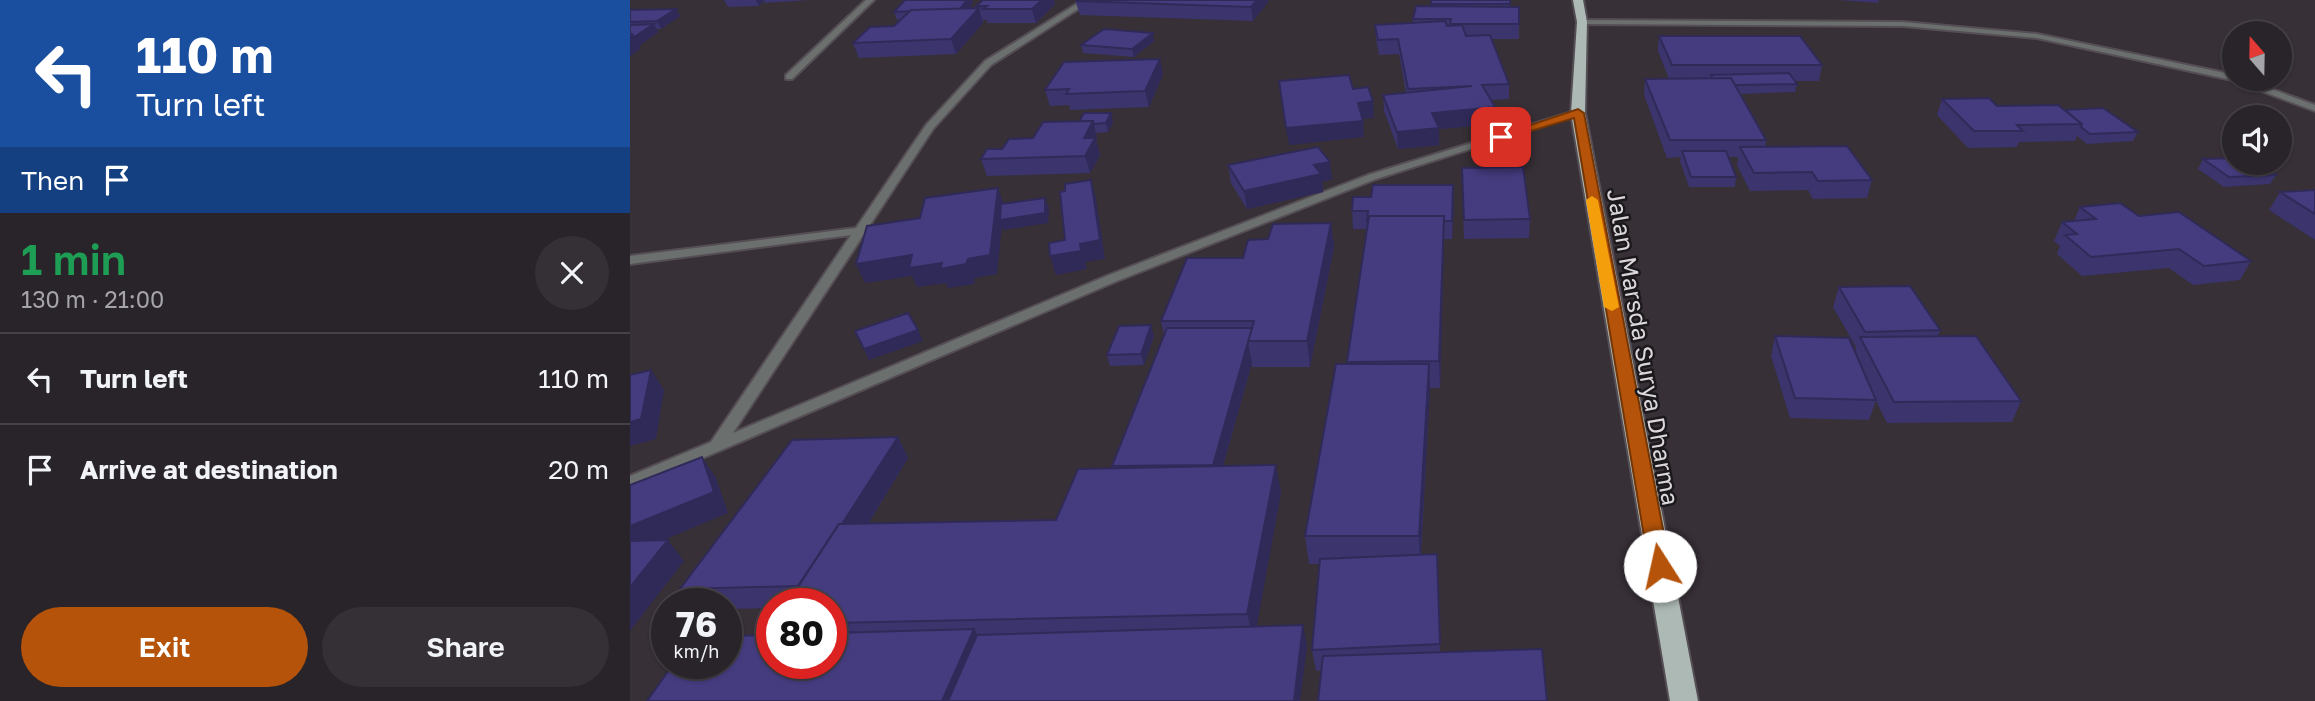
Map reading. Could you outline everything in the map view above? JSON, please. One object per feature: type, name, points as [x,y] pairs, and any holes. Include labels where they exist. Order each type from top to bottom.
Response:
[{"type":"highway","name":"Jalan Marsda Surya Dharma","points":[[1578,0],[1582,22],[1578,113],[1684,701]]},
{"type":"street","points":[[789,77],[870,0]]},
{"type":"street","points":[[718,443],[929,127],[988,63],[1088,0]]},
{"type":"street","points":[[1582,22],[1903,24],[2037,36],[2222,75]]},
{"type":"street","points":[[2270,91],[2315,108]]},
{"type":"street","points":[[630,483],[718,443],[1113,278],[1371,177],[1578,113]]},
{"type":"street","points":[[630,260],[858,231]]},
{"type":"building","points":[[905,0],[967,0],[960,9],[894,12]]},
{"type":"building","points":[[983,0],[1042,0],[1032,9],[983,9],[987,6],[976,6]]},
{"type":"building","points":[[1257,0],[1251,7],[1076,1]]},
{"type":"building","points":[[1431,0],[1510,0],[1510,4],[1431,4]]},
{"type":"building","points":[[1416,6],[1519,7],[1519,24],[1450,24],[1451,19],[1413,19]]},
{"type":"building","points":[[979,8],[951,39],[853,43],[870,27],[894,26],[911,10]]},
{"type":"building","points":[[676,9],[657,21],[630,22],[630,10]]},
{"type":"building","points":[[1445,21],[1447,26],[1462,25],[1466,36],[1490,35],[1509,84],[1482,85],[1495,107],[1432,113],[1439,128],[1397,132],[1383,95],[1472,86],[1408,89],[1398,39],[1378,40],[1375,25]]},
{"type":"building","points":[[654,24],[634,37],[630,34],[630,25]]},
{"type":"building","points":[[1104,29],[1153,33],[1132,49],[1081,45]]},
{"type":"building","points":[[1659,36],[1800,36],[1822,65],[1672,65]]},
{"type":"building","points":[[1160,59],[1145,91],[1066,94],[1069,89],[1045,90],[1064,62]]},
{"type":"building","points":[[1789,73],[1797,84],[1735,85],[1731,78],[1713,79],[1711,75]]},
{"type":"building","points":[[1349,75],[1353,89],[1368,87],[1373,101],[1358,103],[1363,121],[1286,128],[1279,81]]},
{"type":"building","points":[[1731,78],[1766,140],[1670,140],[1645,79]]},
{"type":"building","points":[[1989,98],[1997,106],[2058,105],[2082,124],[2017,125],[2023,131],[1974,131],[1942,99]]},
{"type":"building","points":[[2103,108],[2138,132],[2090,134],[2065,110]]},
{"type":"building","points":[[1084,113],[1111,113],[1106,123],[1094,124],[1093,121],[1079,122]]},
{"type":"building","points":[[1093,121],[1084,138],[1095,138],[1085,156],[981,159],[987,149],[1002,149],[1009,139],[1033,138],[1043,122]]},
{"type":"building","points":[[1847,146],[1872,180],[1818,181],[1812,172],[1754,173],[1740,147]]},
{"type":"building","points":[[1318,147],[1330,162],[1314,165],[1321,174],[1244,191],[1228,165]]},
{"type":"building","points":[[1682,151],[1726,151],[1736,177],[1691,177]]},
{"type":"building","points":[[2222,158],[2222,172],[2203,159]]},
{"type":"building","points":[[1523,167],[1530,219],[1464,220],[1462,168]]},
{"type":"building","points":[[2226,175],[2276,175],[2229,177]]},
{"type":"building","points":[[1091,180],[1100,240],[1080,244],[1081,251],[1050,256],[1049,243],[1065,240],[1060,192],[1065,191],[1065,184]]},
{"type":"building","points":[[1373,185],[1453,185],[1452,221],[1443,221],[1444,216],[1369,216],[1367,221],[1368,211],[1352,211],[1353,197],[1371,197]]},
{"type":"building","points":[[998,188],[990,255],[968,259],[966,264],[940,269],[942,263],[909,268],[912,255],[856,264],[867,226],[920,218],[925,198]]},
{"type":"building","points":[[2315,190],[2315,214],[2280,192]]},
{"type":"building","points":[[1045,198],[1045,213],[1000,220],[1001,204]]},
{"type":"building","points":[[2120,203],[2139,216],[2179,212],[2251,261],[2204,266],[2179,249],[2091,257],[2065,235],[2077,234],[2062,222],[2096,219],[2080,207]]},
{"type":"building","points":[[1369,216],[1444,216],[1439,361],[1347,362]]},
{"type":"building","points":[[1331,223],[1307,341],[1248,341],[1254,321],[1161,321],[1187,258],[1243,258],[1248,240],[1268,239],[1273,224]]},
{"type":"building","points":[[1910,286],[1940,330],[1865,332],[1839,287]]},
{"type":"building","points":[[908,313],[918,330],[864,349],[855,331]]},
{"type":"building","points":[[1151,325],[1141,354],[1107,355],[1119,326]]},
{"type":"building","points":[[1167,328],[1252,328],[1213,465],[1112,466]]},
{"type":"building","points":[[1775,336],[1849,338],[1876,400],[1795,398]]},
{"type":"building","points":[[1976,336],[2021,401],[1894,402],[1860,337]]},
{"type":"building","points":[[1336,364],[1429,364],[1419,536],[1305,536]]},
{"type":"building","points":[[651,370],[641,419],[630,422],[630,375]]},
{"type":"building","points":[[898,437],[798,586],[681,588],[792,440]]},
{"type":"building","points":[[702,457],[714,492],[630,526],[630,485]]},
{"type":"building","points":[[1276,465],[1247,614],[847,623],[847,588],[797,588],[839,524],[1056,520],[1078,469]]},
{"type":"building","points":[[668,540],[630,587],[630,541]]},
{"type":"building","points":[[1437,554],[1440,644],[1312,650],[1320,559]]},
{"type":"building","points":[[1303,625],[1294,701],[948,701],[977,635]]},
{"type":"building","points":[[974,629],[942,701],[647,701],[663,679],[742,679],[742,636],[756,635],[756,679],[847,679],[847,633]]},
{"type":"building","points":[[1542,649],[1547,701],[1318,701],[1323,656]]},
{"type":"slow traffic","points":[[1592,200],[1612,307]]},
{"type":"route","points":[[1501,137],[1578,113],[1660,566]]}]
